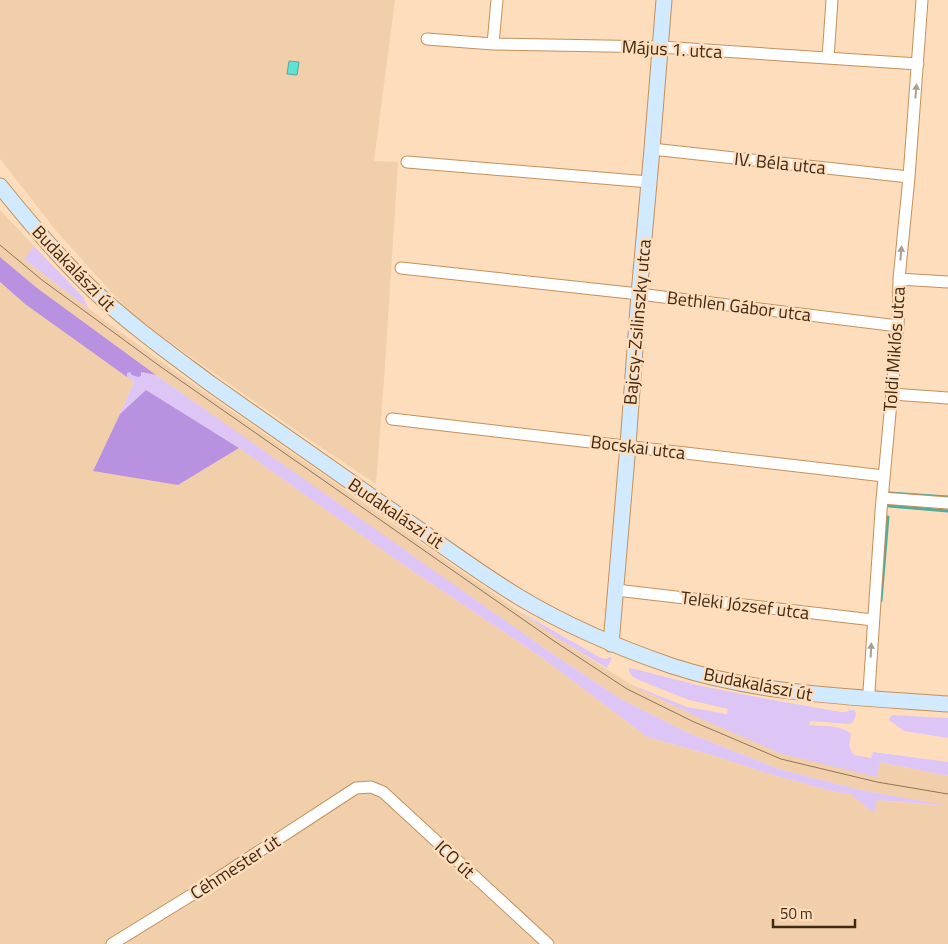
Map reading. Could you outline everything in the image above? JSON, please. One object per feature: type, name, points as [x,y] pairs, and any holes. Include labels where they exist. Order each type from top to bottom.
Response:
[{"type":"main road","name":"Bajcsy-Zsilinszky utca","points":[[611,644],[664,0]]},
{"type":"main road","name":"Budakalászi út","points":[[0,186],[75,273],[111,307],[151,340],[270,426],[486,575],[519,597],[548,613],[587,634],[611,644],[674,666],[758,687],[823,696],[948,704]]},
{"type":"street","points":[[493,44],[496,0]]},
{"type":"street","points":[[828,58],[832,0]]},
{"type":"street","name":"Toldi Miklós utca","points":[[867,698],[882,498],[898,326],[899,279],[909,177],[922,0]]},
{"type":"street","name":"Május 1. utca","points":[[427,39],[493,44],[660,47],[918,64]]},
{"type":"street","name":"IV. Béla utca","points":[[652,150],[909,177]]},
{"type":"street","points":[[407,162],[649,182]]},
{"type":"street","name":"Bethlen Gábor utca","points":[[401,268],[639,294],[898,326]]},
{"type":"street","points":[[899,279],[948,282]]},
{"type":"street","points":[[892,394],[948,398]]},
{"type":"street","name":"Bocskai utca","points":[[392,419],[884,476]]},
{"type":"street","points":[[882,498],[948,503]]},
{"type":"street","name":"Teleki József utca","points":[[616,590],[873,620]]},
{"type":"street","name":"ICO út","points":[[356,788],[370,787],[384,792],[548,944]]},
{"type":"street","name":"Céhmester út","points":[[112,944],[206,886],[356,788]]},
{"type":"shaded area","points":[[0,0],[395,0],[374,161],[398,162],[376,484],[134,317],[58,233],[0,159]]},
{"type":"shaded area","points":[[0,210],[34,246],[25,260],[89,309],[163,363],[557,638],[630,684],[695,716],[877,777],[879,762],[948,776],[948,944],[0,944],[0,283],[25,304],[134,382],[93,470],[178,485],[239,448],[402,564],[541,657],[647,737],[776,776],[850,794],[874,813],[876,800],[945,806],[861,790],[779,769],[691,734],[621,699],[363,522],[37,288],[0,257]]},
{"type":"shaded area","points":[[34,246],[83,297],[89,309],[24,259]]},
{"type":"shaded area","points":[[0,257],[37,288],[156,375],[141,372],[141,376],[138,377],[130,372],[127,373],[127,377],[25,304],[0,282]]},
{"type":"shaded area","points":[[127,373],[156,375],[547,650],[621,699],[691,734],[779,769],[861,790],[948,806],[877,800],[874,813],[850,794],[776,776],[647,737],[541,657],[402,564],[239,448],[146,390],[120,414],[134,382],[127,377]]},
{"type":"shaded area","points":[[146,390],[239,448],[178,485],[93,471],[120,414]]},
{"type":"shaded area","points":[[519,611],[601,658],[612,658],[607,668],[557,638]]},
{"type":"shaded area","points":[[630,668],[697,685],[757,697],[841,712],[854,710],[856,713],[855,718],[849,724],[810,721],[809,725],[837,727],[847,731],[851,734],[849,746],[854,755],[871,758],[873,752],[948,762],[948,776],[880,762],[877,777],[782,754],[695,716],[630,684],[687,707],[727,714],[728,709],[689,700],[641,681],[633,677],[629,672]]},
{"type":"shaded area","points":[[893,715],[948,718],[948,738],[904,731],[889,720]]},
{"type":"water","points":[[289,61],[299,62],[297,75],[287,74]]},
{"type":"waterway","points":[[889,493],[948,497]]},
{"type":"waterway","points":[[889,506],[948,511]]},
{"type":"waterway","points":[[881,601],[888,517]]},
{"type":"tram line","points":[[0,245],[42,280],[161,367],[554,641],[627,689],[694,722],[781,759],[877,782],[948,794]]}]
